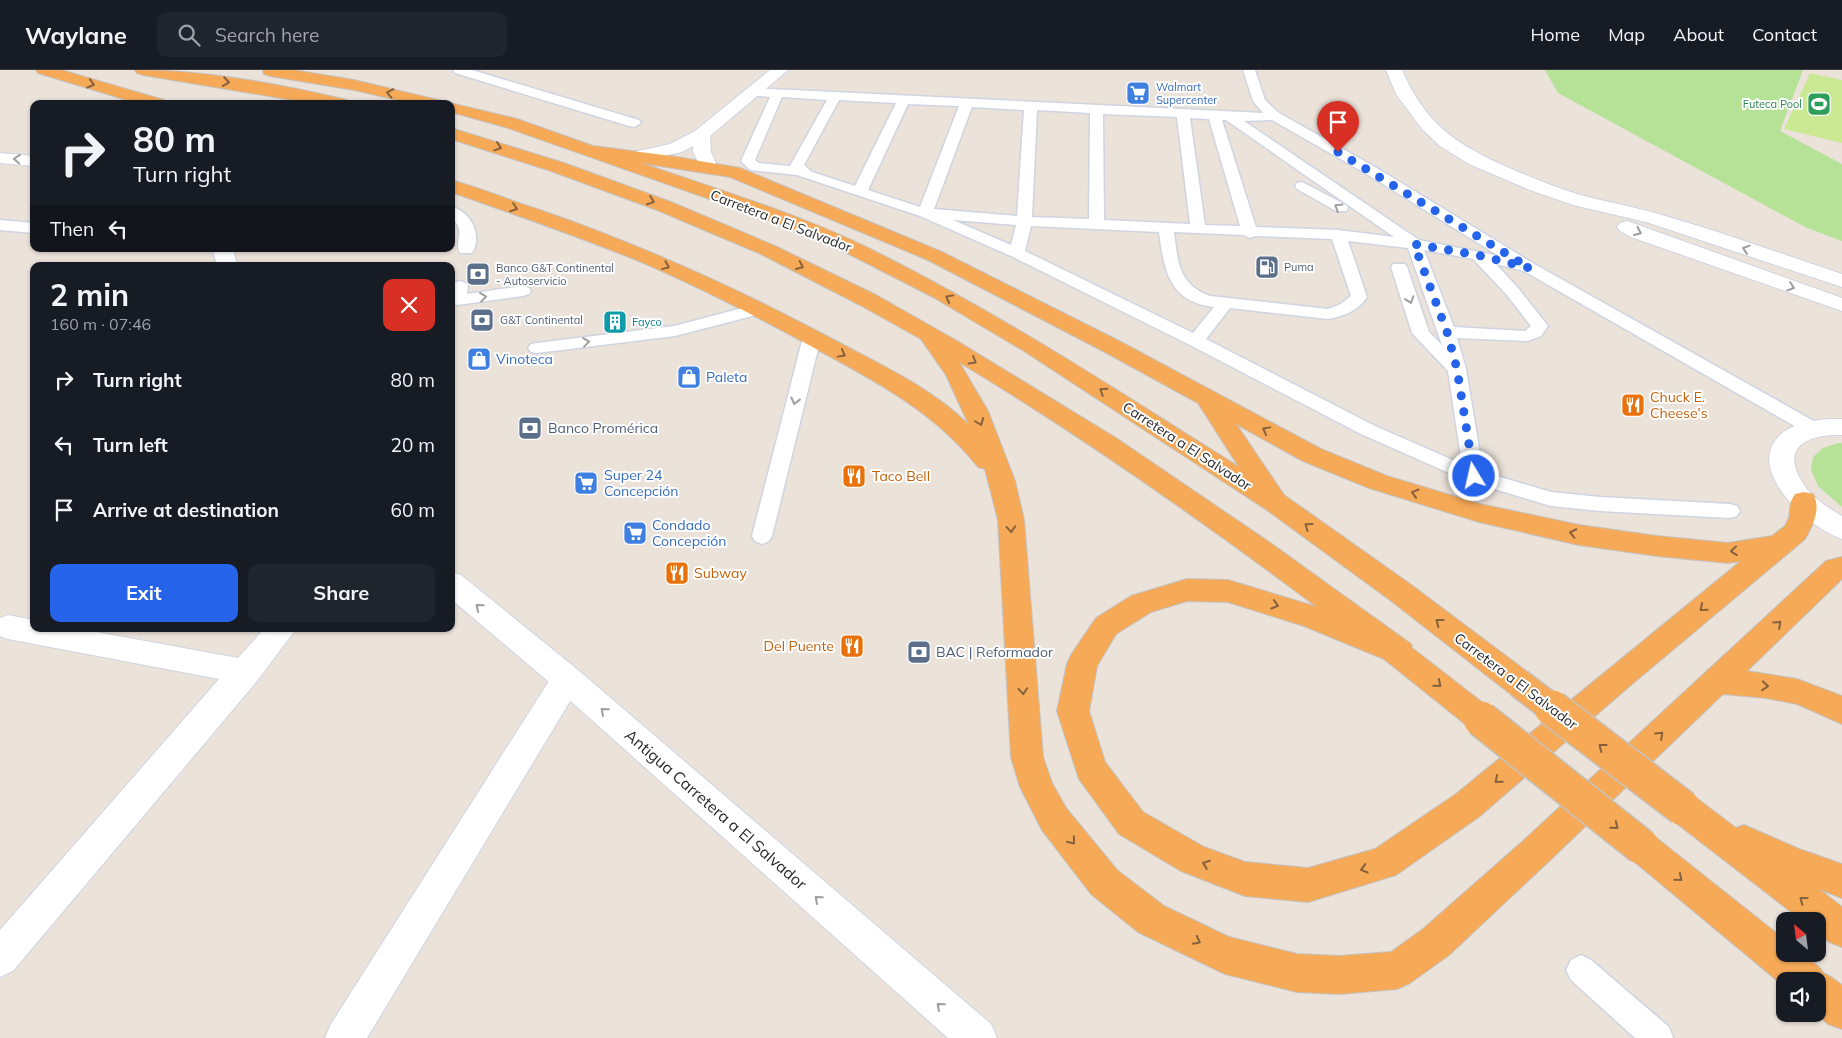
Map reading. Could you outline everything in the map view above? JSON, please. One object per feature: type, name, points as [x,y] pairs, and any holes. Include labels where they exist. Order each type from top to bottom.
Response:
[{"type":"highway","points":[[44,70],[145,100]]},
{"type":"highway","points":[[143,70],[275,90],[322,100]]},
{"type":"highway","points":[[263,70],[354,85],[420,100]]},
{"type":"highway","name":"Carretera a El Salvador","points":[[455,108],[511,123],[793,222],[856,250],[940,293],[1032,346],[1276,503],[1400,592],[1842,930]]},
{"type":"highway","points":[[455,134],[543,161],[680,212],[813,272],[929,334],[1034,398],[1175,487],[1268,553],[1400,654],[1796,972]]},
{"type":"highway","points":[[593,151],[734,172],[765,184],[935,256],[1206,396],[1312,455],[1378,482],[1479,513],[1579,535],[1657,546],[1728,553],[1782,544]]},
{"type":"highway","points":[[455,187],[585,234],[673,269],[812,337],[907,390],[945,416],[977,446],[1002,481]]},
{"type":"highway","points":[[929,334],[957,375],[976,411],[1002,481],[1011,520],[1027,757],[1037,787],[1054,819],[1104,882],[1151,918],[1225,955],[1297,973],[1339,975],[1397,970],[1443,936],[1836,568],[1842,567]]},
{"type":"highway","points":[[1206,396],[1276,503]]},
{"type":"highway","points":[[1400,654],[1313,617],[1228,591],[1187,590],[1141,604],[1106,626],[1082,664],[1073,711],[1091,770],[1131,823],[1193,859],[1245,879],[1308,885],[1384,863],[1468,805],[1621,675],[1782,544],[1795,532],[1802,518],[1804,501]]},
{"type":"highway","points":[[1717,681],[1786,687],[1825,700],[1842,711]]},
{"type":"highway","points":[[1690,814],[1792,863],[1842,881]]},
{"type":"highway","points":[[1826,997],[1842,1010]]},
{"type":"street","points":[[636,157],[676,148],[701,135],[780,70]]},
{"type":"street","points":[[1394,70],[1404,94],[1428,125],[1446,142],[1475,160],[1537,186],[1580,201],[1652,218],[1842,281]]},
{"type":"street","points":[[701,135],[702,152],[709,168]]},
{"type":"street","points":[[0,158],[30,161]]},
{"type":"street","points":[[1580,201],[1638,233],[1842,305]]},
{"type":"street","points":[[1842,427],[1812,428],[1793,436],[1783,448],[1781,463],[1788,482],[1804,501],[1823,518],[1842,529]]},
{"type":"street","name":"Antigua Carretera a El Salvador","points":[[455,586],[567,679],[977,1038]]},
{"type":"street","points":[[8,627],[30,631]]},
{"type":"street","points":[[34,632],[246,672]]},
{"type":"street","points":[[0,958],[279,632]]},
{"type":"street","points":[[345,1038],[567,679]]},
{"type":"lane","points":[[458,70],[634,123]]},
{"type":"lane","points":[[1249,70],[1258,101],[1274,116],[1370,170],[1530,268],[1812,428]]},
{"type":"lane","points":[[751,92],[1229,116],[1274,116]]},
{"type":"lane","points":[[778,93],[748,161],[755,167],[800,171],[925,214],[1017,253],[1196,341],[1368,430],[1474,476],[1551,499],[1600,504],[1730,511]]},
{"type":"lane","points":[[800,171],[797,165],[835,96]]},
{"type":"lane","points":[[860,191],[904,99]]},
{"type":"lane","points":[[925,214],[967,102]]},
{"type":"lane","points":[[1017,253],[1024,221],[1031,106]]},
{"type":"lane","points":[[1096,109],[1098,223]]},
{"type":"lane","points":[[1183,113],[1198,230]]},
{"type":"lane","points":[[1214,115],[1250,233]]},
{"type":"lane","points":[[1229,116],[1414,244],[1447,332],[1457,369],[1474,476]]},
{"type":"lane","points":[[1302,186],[1394,242]]},
{"type":"lane","points":[[455,214],[464,220],[468,226],[466,250]]},
{"type":"lane","points":[[925,214],[1250,233],[1338,235],[1414,244],[1477,255],[1530,268]]},
{"type":"lane","points":[[0,225],[30,228]]},
{"type":"lane","points":[[1166,228],[1173,273],[1187,292],[1194,297],[1207,301],[1328,314],[1342,312],[1359,297],[1338,235]]},
{"type":"lane","points":[[1447,332],[1528,336],[1540,326],[1512,291],[1477,255]]},
{"type":"lane","points":[[1399,266],[1421,333],[1457,369]]},
{"type":"lane","points":[[460,286],[457,300],[523,292]]},
{"type":"lane","points":[[1196,341],[1226,303]]},
{"type":"lane","points":[[538,348],[675,331],[758,309]]},
{"type":"lane","points":[[762,536],[812,337]]},
{"type":"lane","points":[[1581,970],[1658,1038]]},
{"type":"green space","points":[[1545,70],[1803,70],[1780,131],[1842,164],[1842,241],[1805,227],[1558,93]]},
{"type":"green space","name":"Futeca Pool","points":[[1810,73],[1842,80],[1842,143],[1784,129]]},
{"type":"green space","points":[[1842,443],[1842,507],[1818,486],[1811,470],[1813,457],[1823,448]]},
{"type":"place","name":"Walmart Supercenter","points":[[1138,93]]},
{"type":"place","name":"Futeca Pool","points":[[1819,104]]},
{"type":"place","name":"Puma","points":[[1267,267]]},
{"type":"place","name":"Banco G&T Continental - Autoservicio","points":[[478,274]]},
{"type":"place","name":"G&T Continental","points":[[482,320]]},
{"type":"place","name":"Fayco","points":[[615,322]]},
{"type":"place","name":"Vinoteca","points":[[479,359]]},
{"type":"place","name":"Paleta","points":[[689,377]]},
{"type":"place","name":"Chuck E. Cheese's","points":[[1633,405]]},
{"type":"place","name":"Banco Promérica","points":[[530,428]]},
{"type":"place","name":"Taco Bell","points":[[854,476]]},
{"type":"place","name":"Super 24 Concepción","points":[[586,483]]},
{"type":"place","name":"Condado Concepción","points":[[635,533]]},
{"type":"place","name":"Subway","points":[[677,573]]},
{"type":"place","name":"Del Puente","points":[[852,646]]},
{"type":"place","name":"BAC | Reformador","points":[[919,652]]},
{"type":"route","points":[[1338,152],[1530,268],[1477,255],[1414,244],[1447,332],[1457,369],[1474,476]]}]
